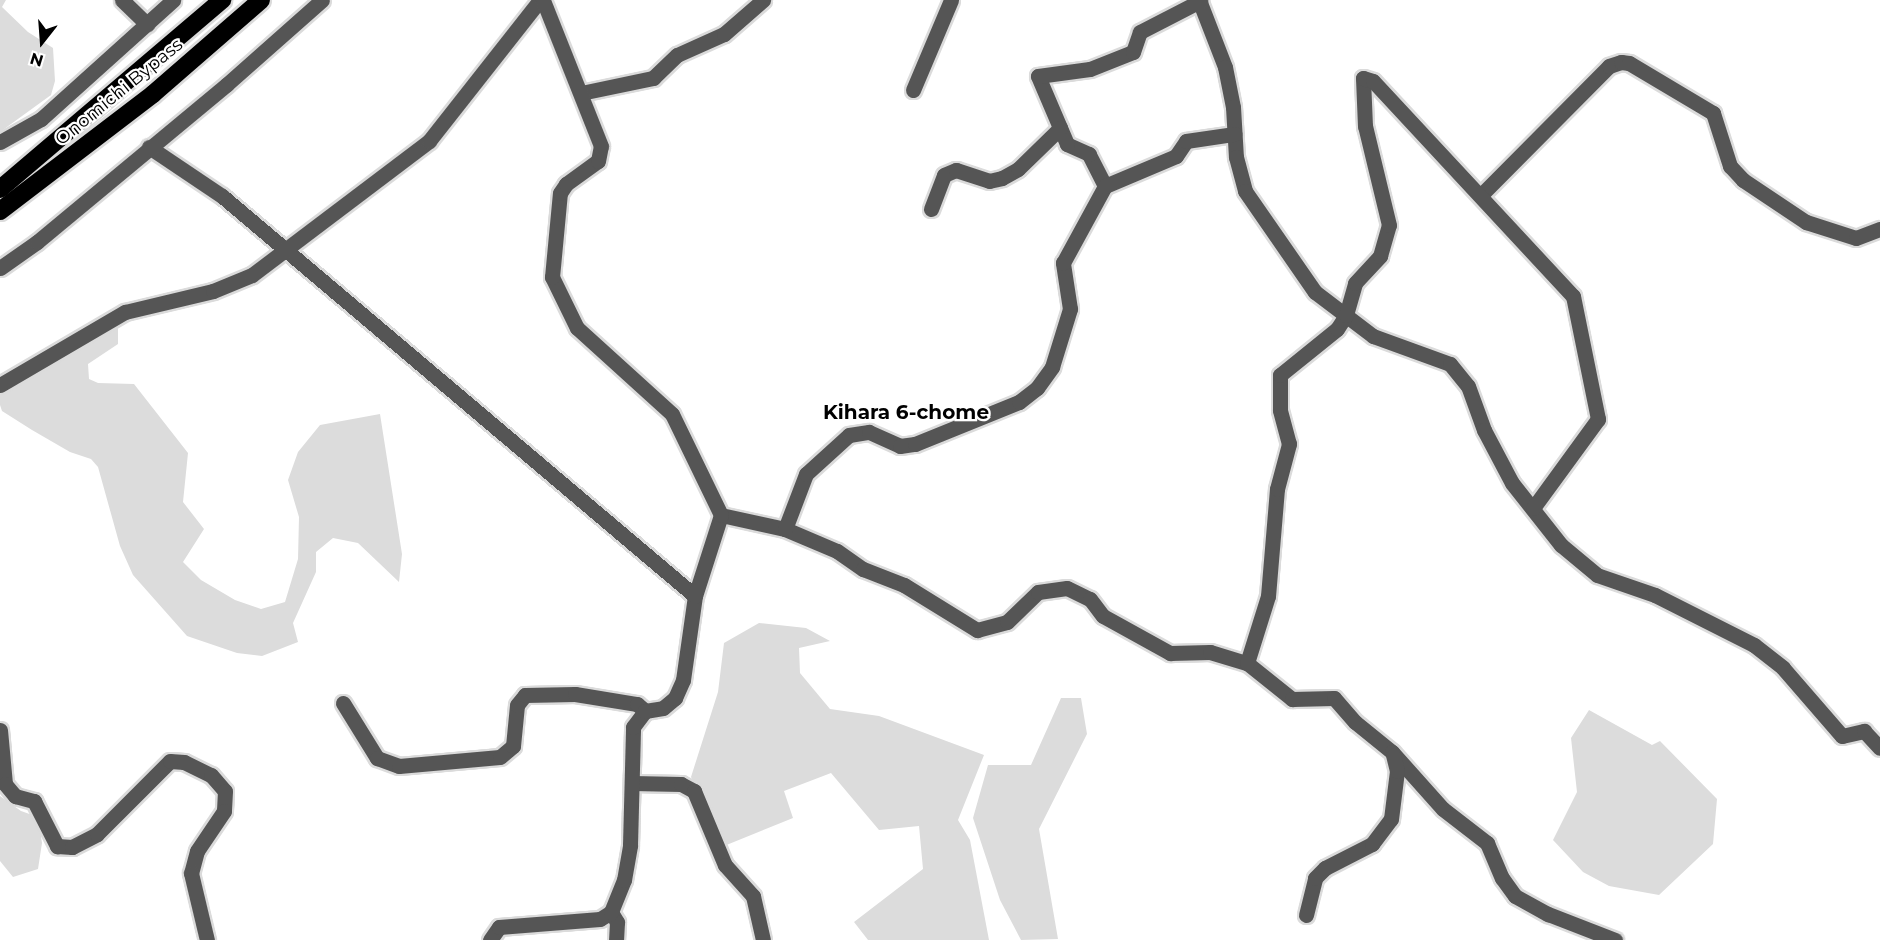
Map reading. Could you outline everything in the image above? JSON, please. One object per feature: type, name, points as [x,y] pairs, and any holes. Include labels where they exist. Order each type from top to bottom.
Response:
[{"type":"highway","name":"Onomichi Bypass","points":[[0,189],[222,0]]},
{"type":"highway","name":"Onomichi Bypass","points":[[0,211],[153,94],[261,0]]},
{"type":"street","points":[[122,0],[147,24]]},
{"type":"street","points":[[0,142],[41,118],[172,0]]},
{"type":"street","points":[[0,268],[37,242],[149,147],[226,86],[322,0]]},
{"type":"street","points":[[0,385],[125,312],[213,291],[252,275],[429,141],[541,0],[601,146],[598,160],[566,184],[560,193],[552,277],[578,328],[672,414],[721,515],[695,596],[682,680],[675,698],[663,708],[645,711],[633,727],[630,845],[624,880],[611,912],[600,919],[499,927],[490,940]]},
{"type":"street","points":[[581,93],[653,78],[677,55],[724,34],[763,0]]},
{"type":"street","points":[[913,90],[951,0]]},
{"type":"street","points":[[1106,186],[1089,154],[1067,144],[1038,76],[1090,69],[1133,52],[1140,32],[1200,1],[1225,67],[1245,191],[1315,292],[1392,346],[1440,358],[1450,364],[1468,386],[1484,430],[1512,483],[1561,545],[1597,575],[1655,595],[1754,645],[1783,668],[1842,736],[1864,731],[1880,748]]},
{"type":"street","points":[[1482,194],[1609,66],[1621,62],[1629,63],[1713,113],[1730,166],[1743,180],[1806,222],[1856,238],[1880,230]]},
{"type":"street","points":[[1247,663],[1268,596],[1277,489],[1289,444],[1280,410],[1280,375],[1337,329],[1346,315],[1355,283],[1380,256],[1389,225],[1365,126],[1363,78],[1373,81],[1482,194],[1573,296],[1598,419],[1533,508]]},
{"type":"street","points":[[931,208],[944,175],[956,170],[988,181],[1002,178],[1018,169],[1060,128]]},
{"type":"street","points":[[785,529],[806,474],[849,435],[869,432],[900,446],[915,444],[1019,402],[1037,388],[1052,367],[1070,309],[1063,263],[1106,186],[1176,156],[1186,141],[1234,134]]},
{"type":"street","points":[[149,147],[222,196],[695,596]]},
{"type":"street","points":[[721,515],[785,529],[837,551],[863,569],[904,585],[977,630],[1006,622],[1038,592],[1067,588],[1090,599],[1103,616],[1170,653],[1210,652],[1247,663],[1292,699],[1334,698],[1355,722],[1392,752],[1443,809],[1487,843],[1502,878],[1515,896],[1548,914],[1615,940]]},
{"type":"street","points":[[343,703],[377,758],[399,766],[500,757],[513,746],[517,705],[525,695],[575,694],[638,704],[645,711]]},
{"type":"street","points":[[0,730],[5,784],[15,796],[34,801],[57,846],[72,847],[97,834],[170,761],[184,762],[211,775],[225,791],[224,811],[197,851],[191,873],[207,940]]},
{"type":"street","points":[[1306,915],[1315,878],[1325,868],[1372,844],[1391,819],[1397,771],[1392,752]]},
{"type":"street","points":[[632,783],[681,784],[694,791],[725,865],[753,896],[763,940]]},
{"type":"street","points":[[611,912],[617,922],[616,940]]},
{"type":"shaded area","points":[[0,0],[6,0],[2,7],[28,32],[53,48],[55,81],[51,95],[0,132]]},
{"type":"shaded area","points":[[118,325],[118,344],[88,364],[89,379],[98,383],[134,384],[188,453],[183,502],[204,529],[183,562],[201,580],[235,600],[261,609],[285,602],[298,559],[299,517],[288,480],[298,452],[320,425],[380,414],[402,554],[399,582],[358,543],[333,538],[316,552],[316,572],[293,623],[298,642],[262,656],[237,653],[187,636],[133,575],[120,546],[98,467],[91,459],[70,452],[32,430],[2,411],[0,405],[0,393]]},
{"type":"shaded area","points":[[759,623],[806,628],[830,641],[799,648],[800,673],[830,709],[879,716],[984,755],[958,820],[970,840],[989,940],[868,940],[854,922],[923,869],[919,826],[879,830],[831,773],[784,791],[793,818],[724,846],[691,777],[718,692],[724,643]]},
{"type":"shaded area","points":[[1061,698],[1081,698],[1087,734],[1039,829],[1058,939],[1021,940],[1000,900],[973,818],[988,765],[1031,765]]},
{"type":"shaded area","points":[[1589,710],[1652,745],[1660,741],[1717,799],[1713,844],[1659,895],[1609,886],[1583,872],[1553,840],[1577,792],[1571,738]]},
{"type":"shaded area","points":[[0,796],[21,811],[38,817],[42,843],[38,869],[13,877],[0,861]]},
{"type":"district","name":"Kihara 6-chome","points":[[906,412]]}]
